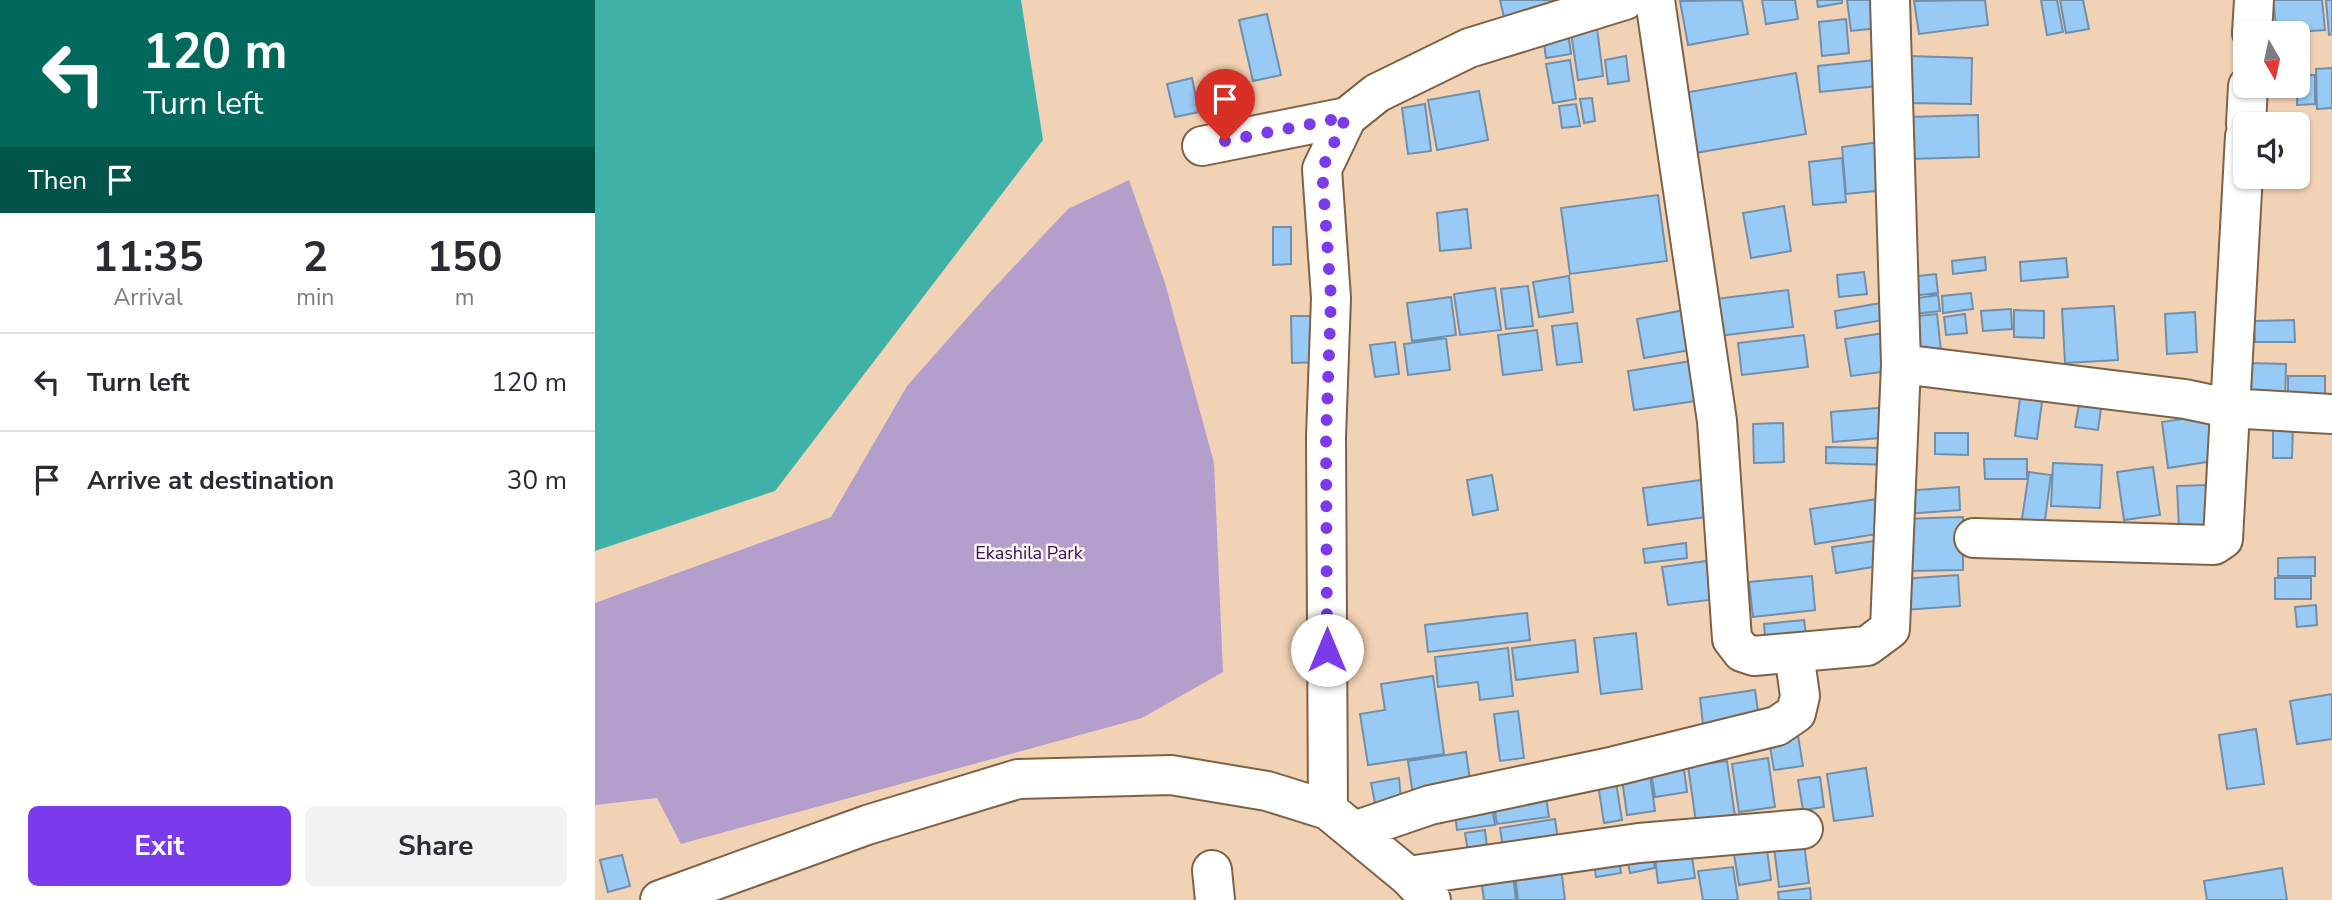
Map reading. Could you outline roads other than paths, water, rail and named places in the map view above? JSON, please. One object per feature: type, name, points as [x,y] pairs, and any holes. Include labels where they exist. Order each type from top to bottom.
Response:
[{"type":"street","points":[[1202,145],[1346,117],[1377,93],[1469,48],[1560,9],[1625,0]]},
{"type":"street","points":[[1655,0],[1717,421],[1732,639],[1742,652],[1753,656],[1867,646],[1889,629],[1901,364],[1890,0]]},
{"type":"street","points":[[2253,21],[2254,0]]},
{"type":"street","points":[[1341,821],[1326,438],[1331,298],[1322,169],[1346,117]]},
{"type":"street","points":[[1974,538],[2214,545],[2223,539],[2242,189]]},
{"type":"street","points":[[1901,364],[2185,399],[2228,408],[2332,414]]},
{"type":"street","points":[[1341,821],[1615,766],[1777,726],[1796,713],[1800,696],[1794,653]]},
{"type":"street","points":[[660,900],[867,825],[1018,779],[1171,775],[1267,791],[1341,821],[1419,888],[1639,843],[1804,829]]},
{"type":"water","points":[[595,0],[1021,0],[1043,140],[775,491],[595,551]]},
{"type":"park label","name":"Ekashila Park","points":[[1029,553]]}]
